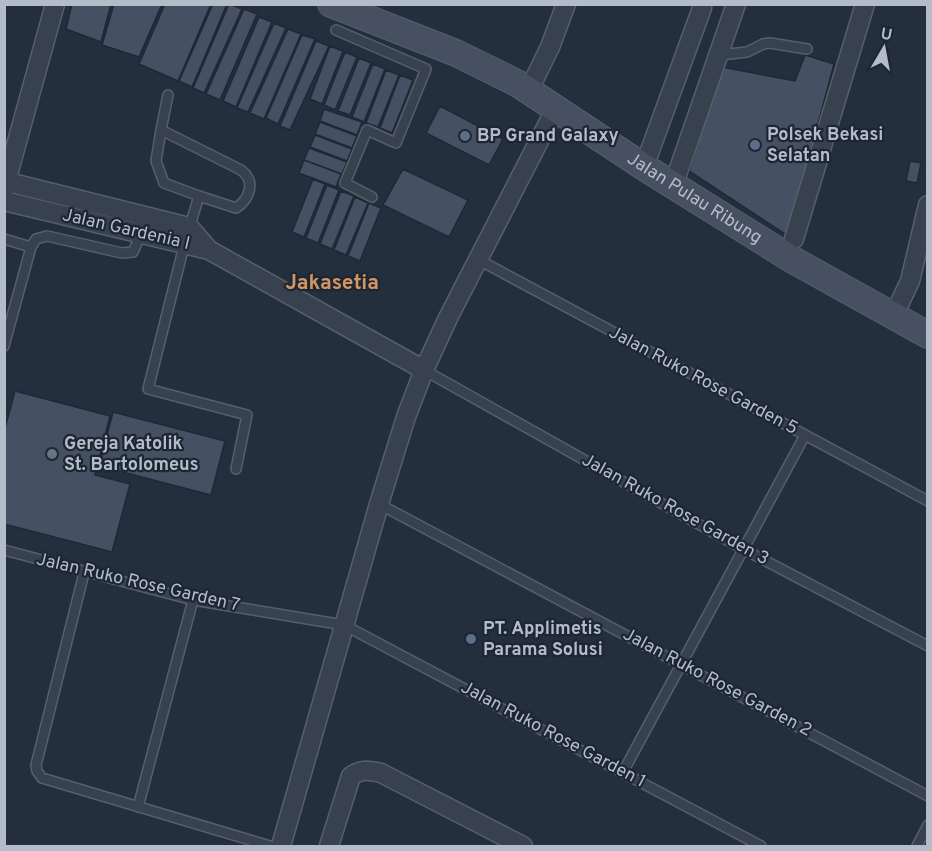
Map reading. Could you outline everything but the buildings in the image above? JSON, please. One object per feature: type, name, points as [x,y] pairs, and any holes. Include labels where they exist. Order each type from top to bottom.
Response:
[{"type":"main road","name":"Jalan Pulau Ribung","points":[[331,4],[382,37],[456,53],[529,90],[673,186],[792,260],[927,335]]},
{"type":"street","points":[[5,184],[54,4]]},
{"type":"street","points":[[529,90],[550,47],[566,4]]},
{"type":"street","points":[[673,186],[736,4]]},
{"type":"street","points":[[794,239],[865,4]]},
{"type":"street","points":[[644,167],[702,8]]},
{"type":"street","points":[[281,846],[395,449],[424,370],[448,318],[556,108]]},
{"type":"street","name":"Jalan Gardenia I","points":[[5,184],[189,227],[209,250]]},
{"type":"street","name":"Jalan Gardenia I","points":[[4,201],[209,250]]},
{"type":"street","points":[[893,317],[910,281],[927,205]]},
{"type":"street","points":[[209,250],[424,370]]},
{"type":"street","points":[[329,846],[351,776],[358,771],[369,770],[381,773],[523,846]]},
{"type":"lane","points":[[336,30],[382,37],[426,69],[396,143],[367,130],[349,172],[345,183],[372,197]]},
{"type":"lane","points":[[720,55],[747,52],[770,43],[807,49]]},
{"type":"lane","points":[[161,130],[241,170],[250,178],[247,196],[242,204],[236,208],[164,183],[156,161],[161,130],[168,95]]},
{"type":"lane","points":[[199,196],[184,244],[148,389],[247,415],[236,469]]},
{"type":"lane","points":[[4,346],[31,247],[36,239],[47,236],[122,253],[133,252],[141,234]]},
{"type":"lane","points":[[4,239],[31,247]]},
{"type":"lane","name":"Jalan Ruko Rose Garden 5","points":[[479,260],[927,501]]},
{"type":"lane","name":"Jalan Ruko Rose Garden 3","points":[[424,370],[743,549],[927,646]]},
{"type":"lane","points":[[623,772],[804,436]]},
{"type":"lane","name":"Jalan Ruko Rose Garden 2","points":[[379,504],[927,795]]},
{"type":"lane","name":"Jalan Ruko Rose Garden 7","points":[[4,550],[193,600],[344,626]]},
{"type":"lane","points":[[84,573],[36,765],[37,771],[42,778],[270,846]]},
{"type":"lane","points":[[138,807],[193,600]]},
{"type":"lane","name":"Jalan Ruko Rose Garden 1","points":[[344,626],[761,846]]},
{"type":"lane","points":[[917,846],[927,825]]},
{"type":"place","name":"BP Grand Galaxy","points":[[465,136]]},
{"type":"place","name":"Polsek Bekasi Selatan","points":[[755,145]]},
{"type":"place","name":"Gereja Katolik St. Bartolomeus","points":[[52,454]]},
{"type":"place","name":"PT. Applimetis Parama Solusi","points":[[471,639]]},
{"type":"district","name":"Jakasetia","points":[[332,283]]}]
